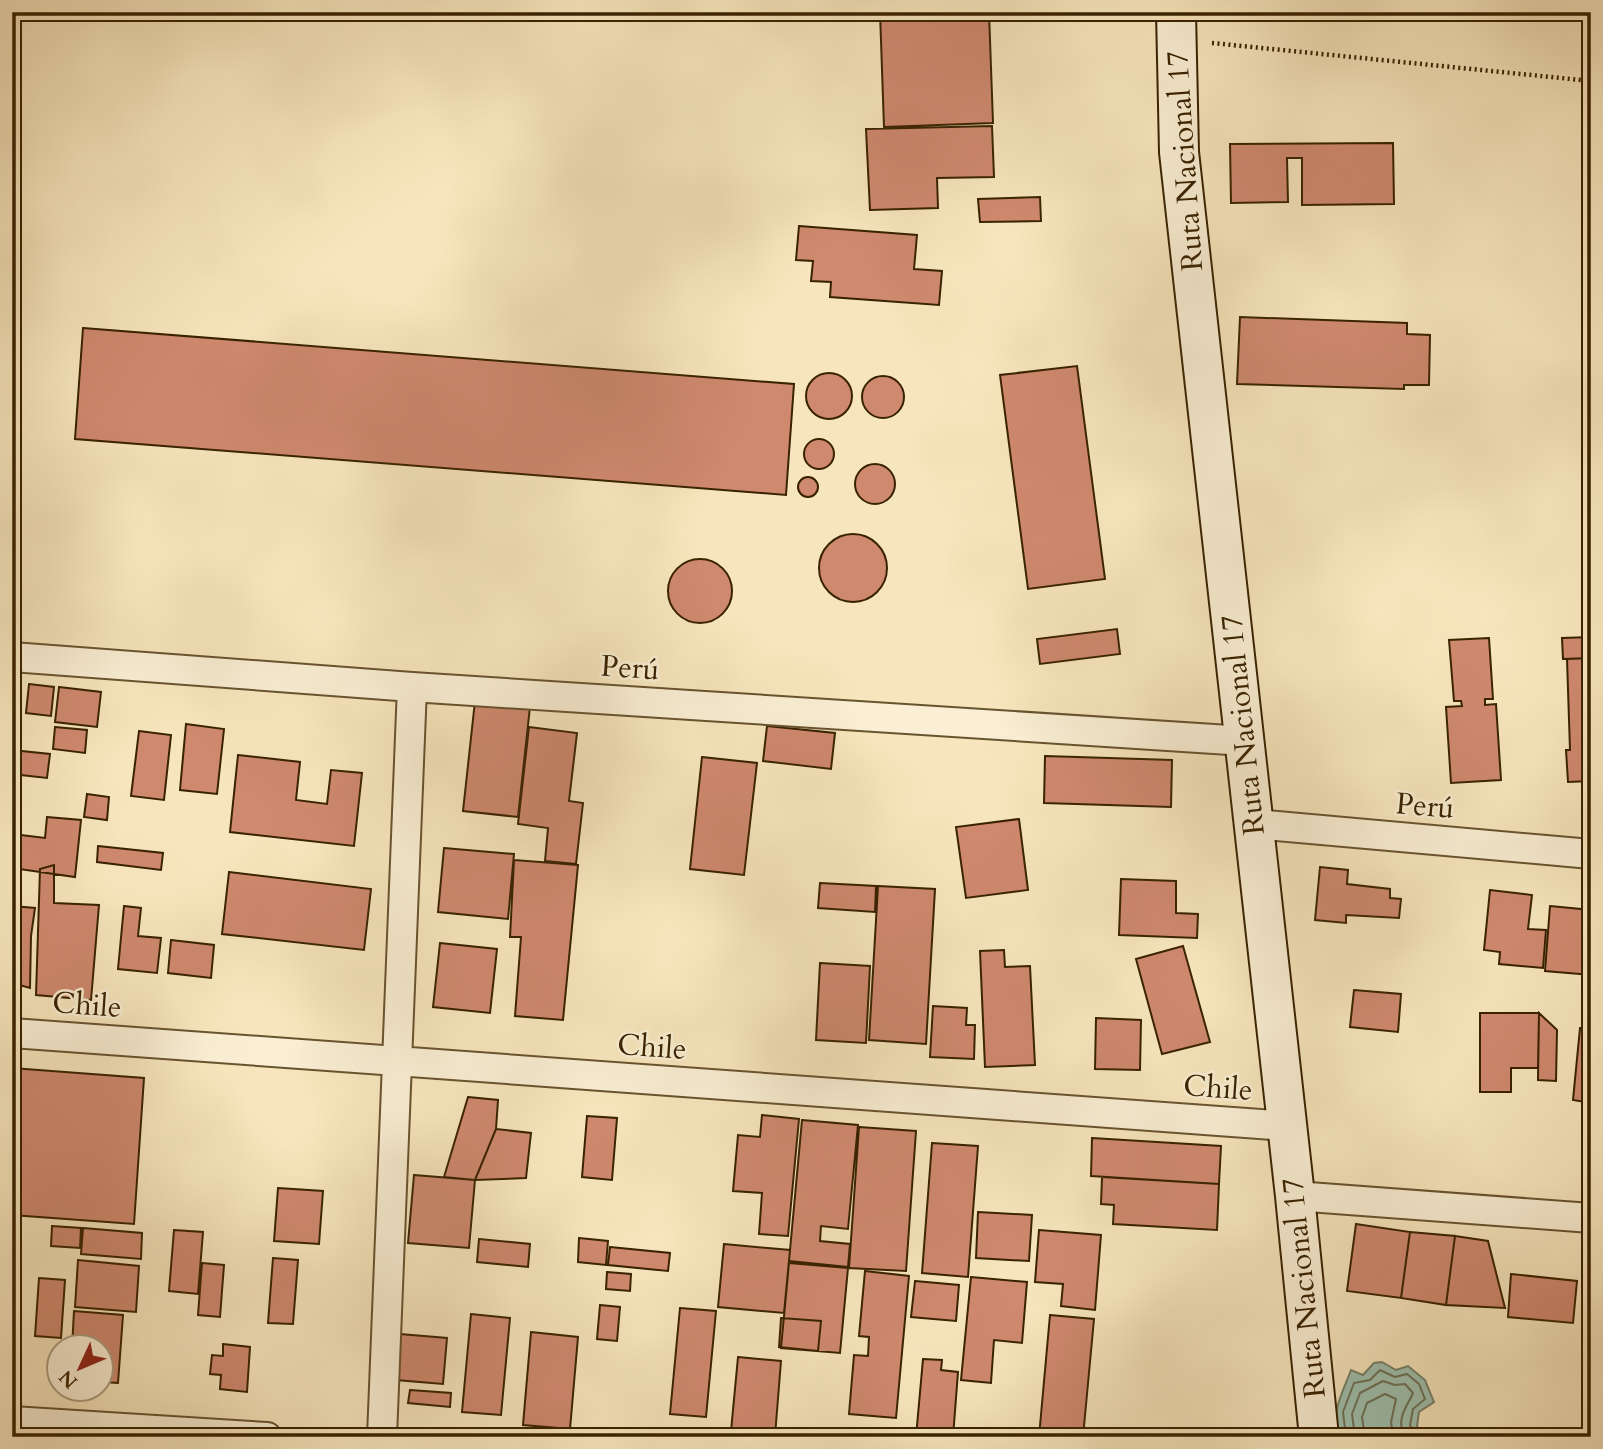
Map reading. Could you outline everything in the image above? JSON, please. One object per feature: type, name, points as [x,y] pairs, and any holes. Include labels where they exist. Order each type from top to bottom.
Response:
[{"type":"street","name":"Ruta Nacional 17","points":[[1176,26],[1179,152],[1295,1196],[1319,1437]]},
{"type":"street","name":"Perú","points":[[12,657],[412,687],[1245,741]]},
{"type":"street","points":[[382,1437],[412,687]]},
{"type":"street","name":"Perú","points":[[1254,824],[1591,854]]},
{"type":"street","name":"Chile","points":[[12,1033],[1287,1126]]},
{"type":"street","points":[[1295,1196],[1591,1218]]},
{"type":"street","points":[[12,1420],[267,1437]]},
{"type":"path","points":[[1176,26],[1591,81]]},
{"type":"water","points":[[1382,1362],[1396,1370],[1408,1366],[1425,1380],[1434,1402],[1419,1412],[1417,1426],[1425,1437],[1340,1437],[1337,1411],[1351,1370],[1363,1375],[1374,1363]]},
{"type":"building","points":[[880,12],[989,12],[993,123],[884,127]]},
{"type":"building","points":[[992,126],[994,177],[937,178],[938,208],[870,210],[866,129]]},
{"type":"building","points":[[1393,143],[1394,204],[1302,205],[1302,158],[1287,158],[1288,202],[1231,203],[1230,144]]},
{"type":"building","points":[[1040,197],[1041,221],[980,222],[978,199]]},
{"type":"building","points":[[799,226],[917,235],[914,269],[942,271],[939,305],[830,297],[831,282],[811,281],[813,261],[796,260]]},
{"type":"building","points":[[1240,317],[1407,323],[1407,334],[1430,335],[1429,385],[1404,385],[1404,389],[1237,384]]},
{"type":"building","points":[[83,328],[794,384],[786,495],[75,439]]},
{"type":"building","points":[[1077,366],[1105,579],[1028,589],[1000,375]]},
{"type":"building","points":[[829,373],[838,374],[845,380],[851,387],[851,405],[845,412],[838,418],[829,419],[820,418],[813,412],[807,405],[806,396],[807,387],[813,380],[820,374]]},
{"type":"building","points":[[883,376],[898,382],[904,397],[898,412],[883,418],[868,412],[862,397],[868,382]]},
{"type":"building","points":[[819,439],[825,440],[833,448],[833,460],[825,468],[819,469],[813,468],[805,460],[804,454],[805,448],[813,440]]},
{"type":"building","points":[[875,464],[883,465],[889,470],[894,476],[894,492],[889,498],[883,503],[875,504],[867,503],[861,498],[856,492],[855,484],[856,476],[861,470],[867,465]]},
{"type":"building","points":[[804,477],[812,477],[818,487],[812,497],[804,497],[798,491],[798,483]]},
{"type":"building","points":[[853,534],[866,537],[877,544],[884,555],[887,568],[884,581],[877,592],[866,599],[853,602],[840,599],[829,592],[822,581],[819,568],[822,555],[829,544],[840,537]]},
{"type":"building","points":[[694,559],[706,559],[723,568],[730,579],[730,603],[723,614],[706,623],[694,623],[682,618],[673,609],[668,597],[668,585],[673,573],[682,564]]},
{"type":"building","points":[[1117,629],[1120,654],[1040,664],[1037,639]]},
{"type":"building","points":[[1591,637],[1591,658],[1563,659],[1562,638]]},
{"type":"building","points":[[1489,638],[1493,699],[1485,699],[1485,705],[1496,704],[1501,780],[1451,783],[1446,707],[1462,706],[1461,701],[1454,701],[1449,640]]},
{"type":"building","points":[[1591,658],[1591,781],[1568,782],[1566,750],[1570,750],[1567,659]]},
{"type":"building","points":[[29,684],[54,687],[51,716],[26,713]]},
{"type":"building","points":[[59,687],[101,692],[97,727],[55,722]]},
{"type":"building","points":[[475,701],[530,707],[518,817],[463,811]]},
{"type":"building","points":[[186,724],[224,729],[217,794],[180,790]]},
{"type":"building","points":[[767,726],[835,733],[831,769],[763,761]]},
{"type":"building","points":[[55,727],[87,730],[85,753],[53,749]]},
{"type":"building","points":[[529,727],[577,733],[569,801],[583,803],[576,864],[545,861],[548,828],[518,824]]},
{"type":"building","points":[[139,731],[171,735],[164,800],[131,796]]},
{"type":"building","points":[[12,750],[50,754],[47,778],[12,774]]},
{"type":"building","points":[[238,755],[300,762],[296,800],[327,804],[331,770],[362,773],[354,846],[230,832]]},
{"type":"building","points":[[1045,756],[1172,760],[1171,807],[1044,803]]},
{"type":"building","points":[[702,757],[757,763],[744,875],[690,869]]},
{"type":"building","points":[[87,794],[109,797],[107,820],[84,817]]},
{"type":"building","points":[[47,817],[81,820],[75,877],[12,868],[12,834],[45,838]]},
{"type":"building","points":[[1019,819],[1028,890],[966,898],[956,827]]},
{"type":"building","points":[[98,846],[163,853],[161,870],[97,862]]},
{"type":"building","points":[[444,848],[514,854],[508,919],[438,912]]},
{"type":"building","points":[[514,860],[578,865],[563,1020],[515,1016],[521,937],[510,937]]},
{"type":"building","points":[[54,865],[54,903],[99,905],[91,1000],[36,995],[40,869]]},
{"type":"building","points":[[1320,867],[1348,870],[1347,884],[1390,889],[1390,898],[1401,899],[1399,918],[1346,915],[1346,923],[1315,920]]},
{"type":"building","points":[[229,872],[371,889],[364,950],[222,934]]},
{"type":"building","points":[[1121,879],[1176,881],[1176,913],[1198,914],[1197,938],[1119,935]]},
{"type":"building","points":[[820,883],[876,886],[875,912],[818,908]]},
{"type":"building","points":[[878,886],[935,889],[926,1044],[869,1040]]},
{"type":"building","points":[[1490,890],[1532,895],[1528,929],[1546,930],[1543,968],[1499,964],[1500,952],[1484,950]]},
{"type":"building","points":[[12,906],[35,908],[31,936],[30,988],[12,983]]},
{"type":"building","points":[[124,906],[141,908],[138,936],[161,938],[157,973],[118,969]]},
{"type":"building","points":[[1550,906],[1591,910],[1591,975],[1545,971]]},
{"type":"building","points":[[171,940],[214,945],[211,978],[168,973]]},
{"type":"building","points":[[440,943],[497,949],[490,1013],[433,1007]]},
{"type":"building","points":[[1183,946],[1210,1042],[1162,1054],[1136,959]]},
{"type":"building","points":[[1004,950],[1005,967],[1030,966],[1035,1065],[985,1067],[980,951]]},
{"type":"building","points":[[820,963],[870,966],[866,1043],[816,1040]]},
{"type":"building","points":[[1354,990],[1401,994],[1398,1032],[1350,1027]]},
{"type":"building","points":[[933,1006],[967,1008],[966,1025],[975,1025],[974,1059],[930,1057]]},
{"type":"building","points":[[1480,1013],[1539,1013],[1538,1068],[1511,1068],[1511,1092],[1480,1092]]},
{"type":"building","points":[[1539,1013],[1557,1030],[1556,1081],[1538,1080]]},
{"type":"building","points":[[1096,1018],[1141,1020],[1140,1070],[1095,1069]]},
{"type":"building","points":[[1580,1028],[1591,1029],[1591,1103],[1573,1100]]},
{"type":"building","points":[[12,1068],[144,1078],[134,1224],[12,1215]]},
{"type":"building","points":[[468,1097],[498,1100],[496,1129],[475,1180],[444,1177]]},
{"type":"building","points":[[762,1115],[799,1119],[788,1236],[759,1234],[762,1193],[733,1191],[738,1135],[760,1137]]},
{"type":"building","points":[[587,1116],[617,1118],[612,1180],[582,1177]]},
{"type":"building","points":[[802,1120],[858,1125],[848,1229],[821,1226],[820,1241],[850,1244],[848,1267],[789,1261]]},
{"type":"building","points":[[859,1127],[916,1131],[906,1271],[849,1268]]},
{"type":"building","points":[[496,1129],[531,1133],[526,1178],[475,1180]]},
{"type":"building","points":[[1092,1138],[1221,1146],[1219,1184],[1091,1176]]},
{"type":"building","points":[[932,1143],[978,1146],[968,1277],[922,1273]]},
{"type":"building","points":[[414,1175],[475,1180],[469,1248],[408,1243]]},
{"type":"building","points":[[1102,1177],[1219,1184],[1217,1230],[1113,1224],[1114,1205],[1101,1204]]},
{"type":"building","points":[[278,1188],[323,1191],[319,1244],[274,1241]]},
{"type":"building","points":[[978,1212],[1032,1215],[1029,1261],[976,1258]]},
{"type":"building","points":[[1356,1224],[1410,1232],[1401,1298],[1347,1291]]},
{"type":"building","points":[[52,1226],[81,1228],[80,1248],[51,1246]]},
{"type":"building","points":[[83,1228],[142,1233],[141,1259],[81,1254]]},
{"type":"building","points":[[174,1230],[203,1232],[198,1294],[169,1291]]},
{"type":"building","points":[[1039,1230],[1101,1235],[1095,1310],[1061,1306],[1063,1284],[1035,1282]]},
{"type":"building","points":[[1410,1232],[1455,1236],[1446,1305],[1401,1298]]},
{"type":"building","points":[[1455,1236],[1488,1241],[1505,1308],[1446,1305]]},
{"type":"building","points":[[579,1238],[608,1241],[606,1265],[578,1262]]},
{"type":"building","points":[[479,1239],[530,1244],[528,1267],[477,1262]]},
{"type":"building","points":[[724,1244],[790,1250],[784,1313],[718,1307]]},
{"type":"building","points":[[610,1247],[670,1253],[668,1271],[608,1265]]},
{"type":"building","points":[[273,1258],[298,1260],[293,1324],[268,1323]]},
{"type":"building","points":[[78,1260],[139,1266],[136,1312],[75,1307]]},
{"type":"building","points":[[202,1263],[224,1265],[220,1317],[198,1315]]},
{"type":"building","points":[[789,1263],[848,1268],[840,1353],[781,1348]]},
{"type":"building","points":[[865,1271],[909,1276],[896,1418],[849,1414],[854,1355],[868,1356],[869,1337],[859,1336]]},
{"type":"building","points":[[607,1272],[631,1274],[630,1291],[606,1289]]},
{"type":"building","points":[[1511,1274],[1577,1281],[1573,1323],[1508,1317]]},
{"type":"building","points":[[971,1277],[1027,1282],[1022,1343],[994,1340],[991,1383],[961,1380]]},
{"type":"building","points":[[39,1278],[65,1280],[61,1334],[35,1336]]},
{"type":"building","points":[[1587,1279],[1591,1279],[1591,1331],[1583,1330]]},
{"type":"building","points":[[915,1281],[959,1285],[956,1321],[911,1317]]},
{"type":"building","points":[[600,1305],[620,1307],[617,1341],[597,1339]]},
{"type":"building","points":[[680,1308],[716,1311],[706,1417],[670,1414]]},
{"type":"building","points":[[74,1311],[123,1315],[118,1383],[116,1334],[73,1334]]},
{"type":"building","points":[[471,1314],[510,1318],[501,1415],[462,1412]]},
{"type":"building","points":[[1050,1315],[1094,1319],[1083,1437],[1039,1437]]},
{"type":"building","points":[[781,1318],[821,1321],[818,1351],[779,1347]]},
{"type":"building","points":[[531,1332],[578,1337],[570,1429],[523,1425]]},
{"type":"building","points":[[400,1334],[447,1338],[443,1384],[396,1380]]},
{"type":"building","points":[[223,1344],[250,1347],[247,1392],[220,1389],[221,1375],[210,1374],[212,1355],[223,1356]]},
{"type":"building","points":[[738,1357],[781,1361],[775,1436],[731,1431]]},
{"type":"building","points":[[923,1359],[942,1360],[941,1370],[958,1372],[953,1437],[916,1437]]},
{"type":"building","points":[[410,1390],[451,1393],[450,1407],[408,1403]]}]
